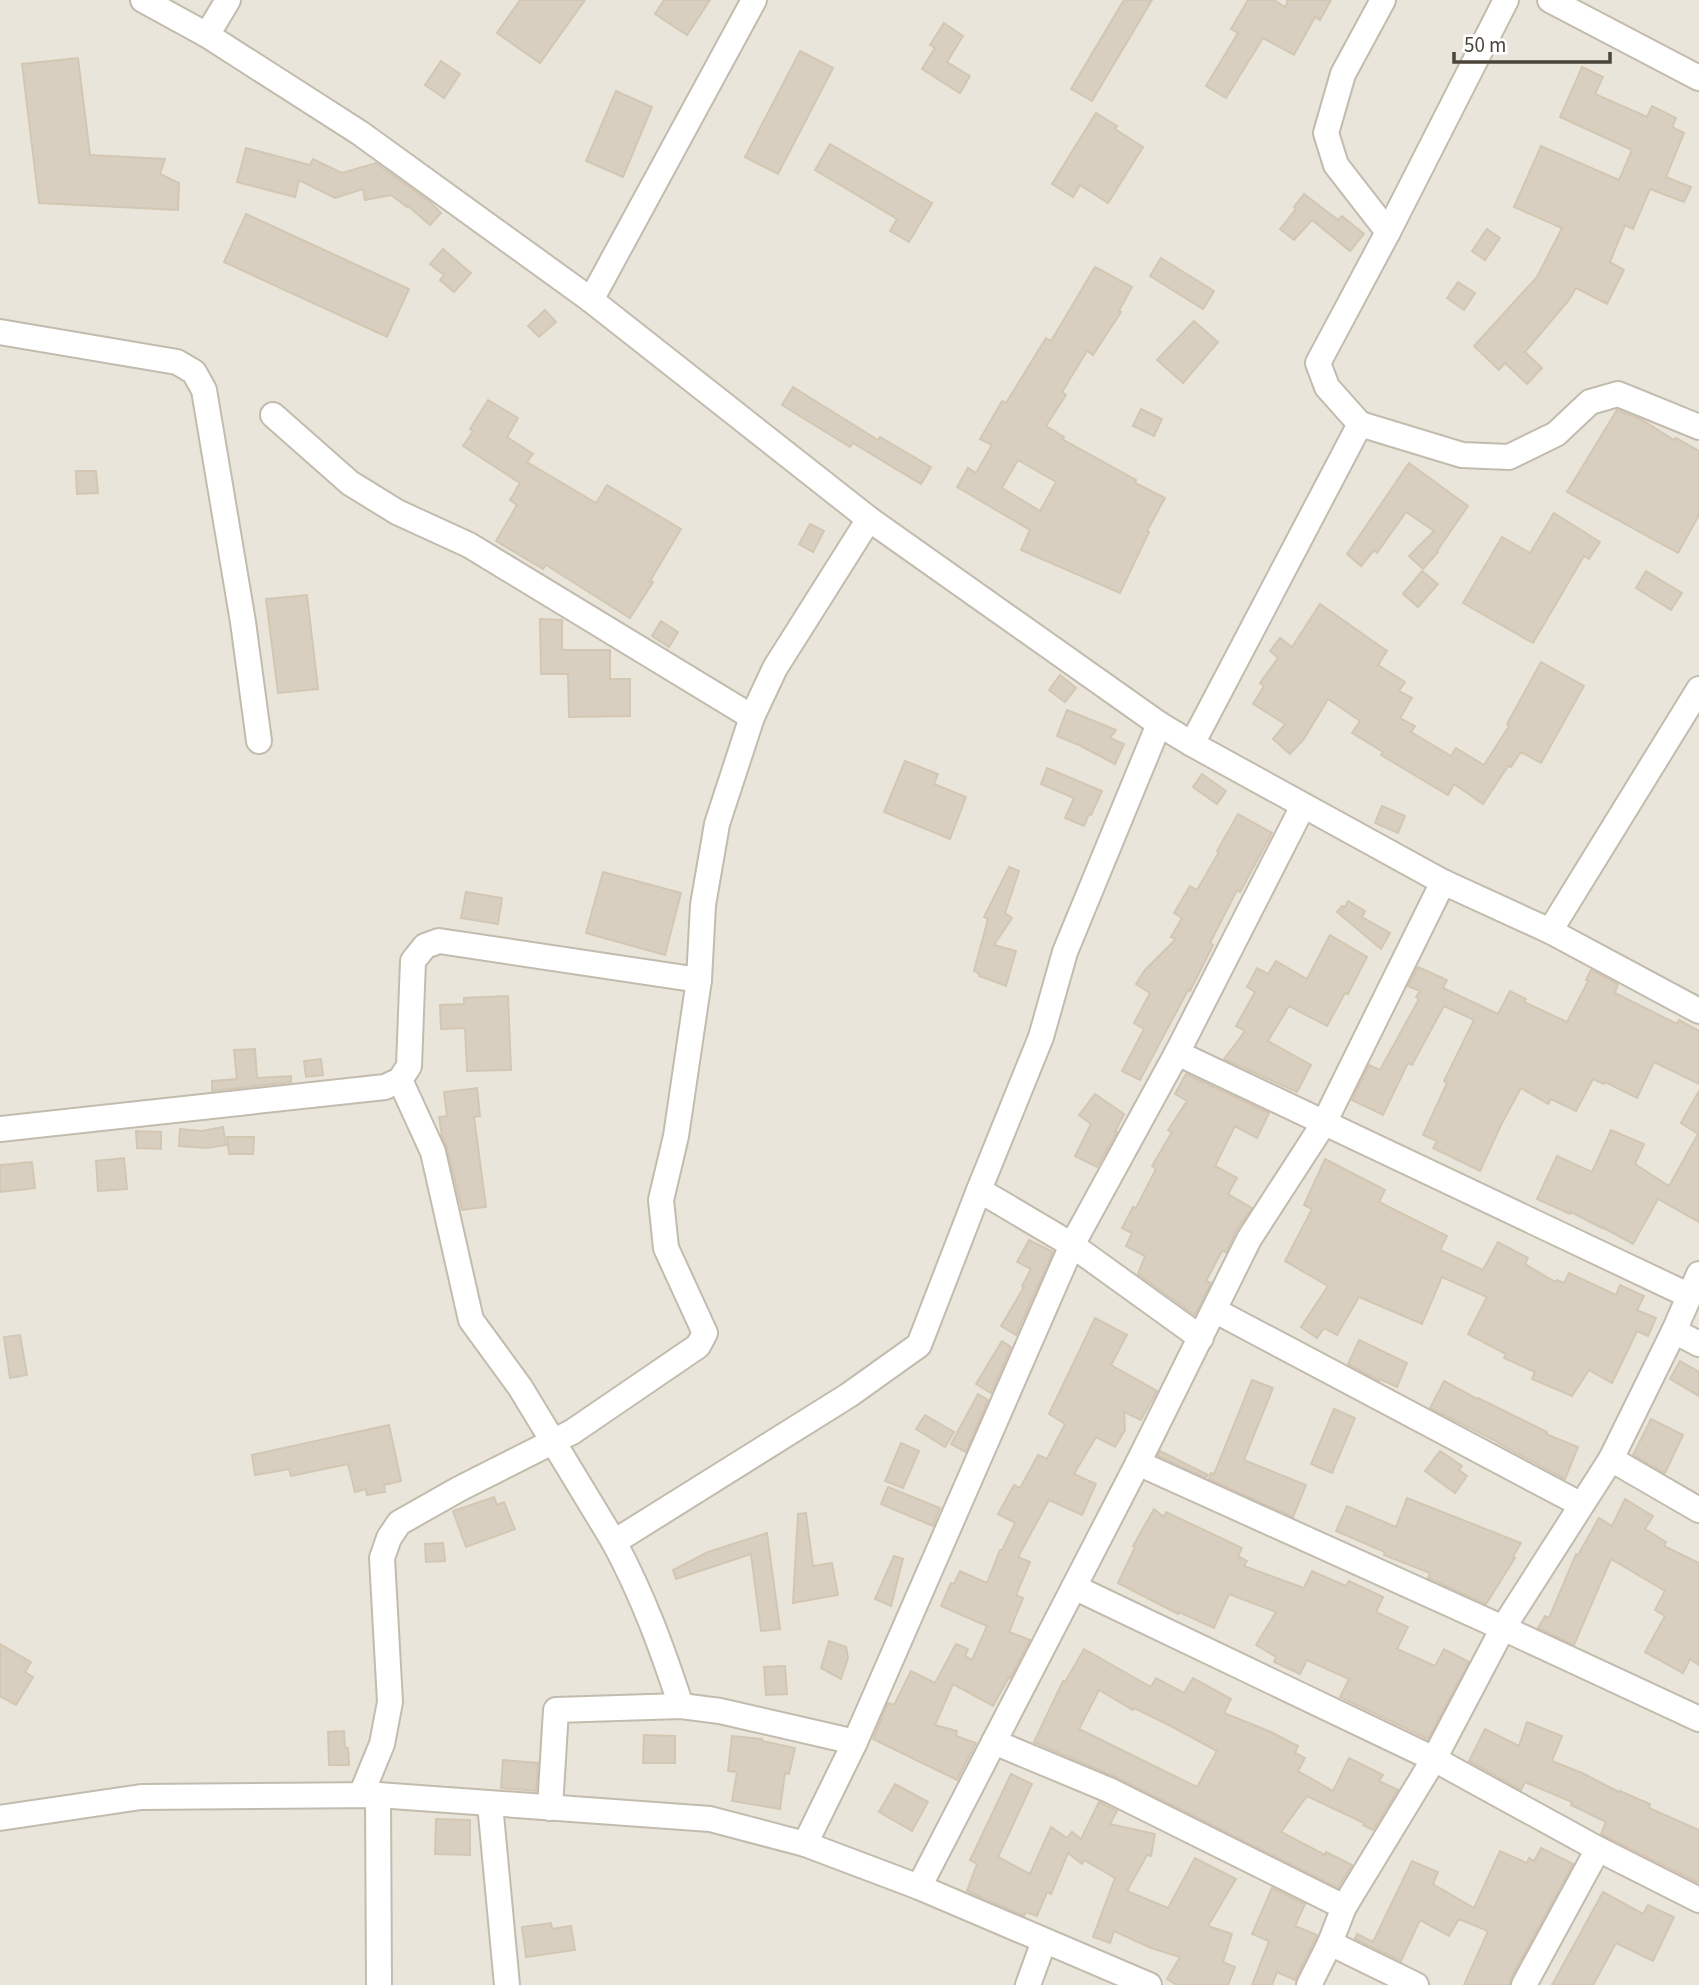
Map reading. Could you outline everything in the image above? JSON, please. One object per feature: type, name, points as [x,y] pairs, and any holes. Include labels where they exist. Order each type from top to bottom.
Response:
[{"type":"street","points":[[143,0],[206,35],[360,133],[591,300],[869,519],[1159,724],[1443,882],[1550,931],[1699,1011]]},
{"type":"street","points":[[206,35],[228,0]]},
{"type":"street","points":[[591,300],[754,0]]},
{"type":"street","points":[[1383,0],[1343,74],[1326,133],[1336,165],[1388,232]]},
{"type":"street","points":[[1506,0],[1318,363],[1326,387],[1360,424],[1462,455],[1509,457],[1556,434],[1590,402],[1618,394],[1699,427]]},
{"type":"street","points":[[1550,0],[1699,78]]},
{"type":"street","points":[[0,332],[177,362],[194,372],[204,390],[243,622],[259,741]]},
{"type":"street","points":[[273,415],[350,483],[397,512],[469,545],[752,717]]},
{"type":"street","points":[[1192,744],[1360,424]]},
{"type":"street","points":[[379,1985],[369,1795],[390,1702],[382,1558],[388,1538],[399,1523],[435,1502],[554,1442],[698,1346],[705,1333],[666,1248],[661,1200],[676,1136],[699,980],[703,905],[717,824],[752,717],[775,668],[869,519]]},
{"type":"street","points":[[1550,931],[1699,689]]},
{"type":"street","points":[[614,1542],[849,1395],[919,1345],[1041,1037],[1065,952],[1159,724]]},
{"type":"street","points":[[805,1844],[855,1742],[1072,1245],[1177,1053],[1303,806]]},
{"type":"street","points":[[919,1887],[1138,1463],[1248,1239],[1324,1123],[1443,882]]},
{"type":"street","points":[[0,1129],[385,1087],[400,1080],[409,1066],[413,961],[425,946],[439,941],[699,980]]},
{"type":"street","points":[[1177,1053],[1324,1123],[1694,1285],[1611,1459],[1503,1628],[1434,1759],[1344,1907],[1331,1943],[1310,1985]]},
{"type":"street","points":[[400,1080],[433,1152],[471,1320],[520,1387],[635,1580],[659,1639],[681,1706]]},
{"type":"street","points":[[979,1190],[1072,1245],[1201,1338]]},
{"type":"street","points":[[1214,1310],[1580,1504]]},
{"type":"street","points":[[1674,1331],[1699,1344]]},
{"type":"street","points":[[1611,1459],[1699,1510]]},
{"type":"street","points":[[1138,1463],[1699,1719]]},
{"type":"street","points":[[1074,1587],[1434,1759],[1598,1849],[1699,1900]]},
{"type":"street","points":[[550,1808],[556,1710],[681,1706],[720,1711],[855,1742]]},
{"type":"street","points":[[994,1742],[1140,1805],[1344,1907]]},
{"type":"street","points":[[0,1818],[141,1797],[369,1795],[710,1819],[805,1844],[919,1887],[1149,1985]]},
{"type":"street","points":[[490,1804],[507,1985]]},
{"type":"street","points":[[1524,1985],[1598,1849]]},
{"type":"street","points":[[1028,1985],[1044,1941]]},
{"type":"street","points":[[1331,1943],[1416,1985]]},
{"type":"shaded area","points":[[0,0],[1699,0],[1699,1985],[0,1985]]},
{"type":"building","points":[[520,0],[585,0],[540,63],[497,33]]},
{"type":"building","points":[[664,0],[710,0],[687,35],[655,14]]},
{"type":"building","points":[[1124,0],[1152,0],[1092,101],[1071,89]]},
{"type":"building","points":[[1248,0],[1274,0],[1285,7],[1288,1],[1286,0],[1331,0],[1320,20],[1315,17],[1294,55],[1263,38],[1226,98],[1206,86],[1238,33],[1231,29]]},
{"type":"building","points":[[944,23],[963,36],[947,62],[970,76],[960,93],[922,69],[935,48],[930,45]]},
{"type":"building","points":[[800,51],[833,68],[778,174],[745,157]]},
{"type":"building","points":[[78,58],[90,155],[165,159],[160,174],[179,183],[178,210],[39,203],[22,64]]},
{"type":"building","points":[[441,61],[460,74],[444,98],[425,85]]},
{"type":"building","points":[[1582,67],[1603,77],[1595,94],[1647,117],[1652,106],[1676,118],[1672,127],[1684,133],[1666,177],[1691,187],[1684,202],[1650,189],[1633,229],[1625,225],[1610,262],[1624,270],[1607,304],[1576,288],[1525,352],[1542,368],[1527,384],[1505,363],[1499,370],[1474,346],[1537,277],[1562,228],[1514,207],[1541,146],[1619,180],[1632,150],[1560,117]]},
{"type":"building","points":[[616,91],[652,107],[623,177],[586,161]]},
{"type":"building","points":[[1096,113],[1143,147],[1108,203],[1080,185],[1073,197],[1052,184]]},
{"type":"building","points":[[830,144],[932,203],[909,242],[890,231],[897,219],[815,170]]},
{"type":"building","points":[[246,148],[310,165],[313,159],[342,173],[376,163],[441,213],[430,225],[391,195],[365,200],[363,189],[335,198],[299,180],[295,197],[237,182]]},
{"type":"building","points":[[1304,194],[1338,220],[1342,216],[1364,234],[1350,251],[1312,220],[1294,240],[1280,229]]},
{"type":"building","points":[[246,214],[409,289],[387,337],[224,262]]},
{"type":"building","points":[[1487,229],[1500,238],[1485,260],[1472,251]]},
{"type":"building","points":[[443,249],[471,273],[454,292],[440,280],[444,275],[430,264]]},
{"type":"building","points":[[1161,258],[1214,291],[1203,309],[1150,276]]},
{"type":"building","points":[[1095,267],[1132,287],[1119,311],[1121,312],[1093,355],[1087,351],[1062,392],[1066,395],[1046,426],[1064,437],[1062,439],[1165,498],[1147,531],[1149,532],[1120,593],[1021,550],[1030,530],[957,487],[968,468],[976,473],[992,445],[980,439],[1002,401],[1006,403],[1046,338],[1051,341]],"holes":[[[1018,460],[1056,482],[1040,511],[1002,488]]]},
{"type":"building","points":[[1458,282],[1475,293],[1464,310],[1447,298]]},
{"type":"building","points":[[545,310],[556,322],[539,337],[528,326]]},
{"type":"building","points":[[1194,321],[1218,342],[1183,383],[1157,360]]},
{"type":"building","points":[[793,387],[878,440],[880,437],[931,467],[921,484],[853,443],[850,447],[782,405]]},
{"type":"building","points":[[488,400],[518,418],[507,437],[533,454],[527,462],[596,503],[607,485],[681,529],[630,618],[546,565],[543,569],[496,541],[517,505],[510,500],[520,483],[463,446]]},
{"type":"building","points":[[1141,409],[1162,419],[1154,436],[1133,426]]},
{"type":"building","points":[[1617,410],[1642,420],[1674,440],[1676,438],[1699,451],[1699,515],[1678,553],[1567,492]]},
{"type":"building","points":[[1409,463],[1468,506],[1438,552],[1423,569],[1409,556],[1434,531],[1406,512],[1377,553],[1374,550],[1361,566],[1347,554]]},
{"type":"building","points":[[76,471],[96,471],[98,493],[77,494]]},
{"type":"building","points":[[1554,513],[1600,542],[1589,559],[1584,556],[1533,643],[1463,603],[1502,537],[1530,553]]},
{"type":"building","points":[[810,524],[824,531],[813,552],[799,544]]},
{"type":"building","points":[[1422,571],[1438,584],[1418,607],[1403,594]]},
{"type":"building","points":[[1646,571],[1682,593],[1671,610],[1636,588]]},
{"type":"building","points":[[307,595],[318,689],[278,693],[266,599]]},
{"type":"building","points":[[1320,604],[1387,651],[1378,665],[1405,682],[1399,691],[1412,698],[1400,718],[1415,726],[1411,732],[1451,756],[1456,748],[1484,765],[1509,726],[1507,724],[1541,662],[1584,686],[1541,763],[1521,752],[1511,767],[1508,766],[1483,804],[1454,784],[1448,795],[1381,755],[1383,752],[1352,733],[1360,721],[1328,699],[1304,739],[1290,754],[1273,739],[1285,724],[1253,704],[1264,686],[1260,683],[1278,658],[1270,651],[1280,638],[1292,647]]},
{"type":"building","points":[[540,619],[562,620],[562,650],[610,650],[610,679],[630,679],[630,716],[569,717],[568,674],[541,674]]},
{"type":"building","points":[[661,621],[678,632],[669,647],[652,636]]},
{"type":"building","points":[[1060,675],[1076,688],[1065,702],[1049,690]]},
{"type":"building","points":[[1067,710],[1116,730],[1110,738],[1124,744],[1115,764],[1057,736]]},
{"type":"building","points":[[905,761],[938,774],[934,784],[966,797],[950,839],[884,812]]},
{"type":"building","points":[[1047,768],[1102,791],[1084,826],[1065,818],[1074,798],[1041,784]]},
{"type":"building","points":[[1202,774],[1226,791],[1217,804],[1193,787]]},
{"type":"building","points":[[1382,806],[1405,816],[1398,833],[1375,823]]},
{"type":"building","points":[[1238,814],[1272,833],[1240,892],[1237,890],[1210,943],[1213,945],[1190,991],[1188,990],[1140,1080],[1122,1071],[1144,1029],[1134,1023],[1150,993],[1136,984],[1145,970],[1176,939],[1171,937],[1182,918],[1174,913],[1190,886],[1197,890]]},
{"type":"building","points":[[1009,867],[1019,871],[1005,913],[1012,918],[994,945],[1016,951],[1006,986],[979,976],[980,974],[974,971],[988,919],[984,917]]},
{"type":"building","points":[[603,872],[681,893],[665,955],[586,933]]},
{"type":"building","points":[[466,892],[502,898],[498,924],[461,918]]},
{"type":"building","points":[[1348,901],[1365,911],[1362,917],[1390,933],[1381,949],[1337,912],[1342,906],[1345,907]]},
{"type":"building","points":[[1330,935],[1367,957],[1348,994],[1345,993],[1327,1026],[1289,1006],[1268,1041],[1311,1065],[1297,1092],[1224,1059],[1245,1031],[1236,1026],[1255,992],[1247,987],[1257,968],[1268,974],[1276,961],[1307,979]]},
{"type":"building","points":[[1418,967],[1447,980],[1443,988],[1498,1014],[1510,991],[1526,999],[1524,1002],[1567,1022],[1591,970],[1618,984],[1615,993],[1677,1024],[1679,1020],[1699,1031],[1699,1084],[1654,1062],[1637,1098],[1593,1079],[1576,1111],[1551,1099],[1548,1104],[1521,1088],[1480,1171],[1433,1148],[1437,1141],[1423,1135],[1447,1083],[1444,1081],[1474,1020],[1444,1006],[1412,1065],[1408,1063],[1383,1115],[1352,1100],[1369,1065],[1380,1070],[1419,999],[1416,997],[1420,991],[1408,986]]},
{"type":"building","points":[[508,996],[511,1070],[467,1071],[465,1028],[441,1029],[440,1005],[464,1004],[464,998]]},
{"type":"building","points":[[255,1049],[257,1078],[291,1076],[291,1082],[212,1091],[212,1081],[237,1079],[234,1050]]},
{"type":"building","points":[[321,1059],[323,1075],[306,1077],[304,1061]]},
{"type":"building","points":[[1186,1074],[1269,1113],[1257,1138],[1235,1126],[1215,1166],[1237,1178],[1228,1194],[1252,1208],[1226,1252],[1222,1251],[1206,1281],[1211,1283],[1195,1315],[1138,1274],[1145,1256],[1126,1246],[1132,1233],[1122,1228],[1133,1207],[1136,1208],[1156,1169],[1152,1166],[1172,1132],[1168,1130],[1187,1101],[1175,1094]]},
{"type":"building","points":[[477,1088],[480,1116],[474,1117],[486,1207],[462,1210],[439,1117],[447,1116],[444,1092]]},
{"type":"building","points":[[1699,1091],[1699,1222],[1658,1199],[1633,1244],[1571,1212],[1570,1214],[1537,1199],[1557,1156],[1592,1172],[1611,1130],[1644,1144],[1635,1164],[1669,1186],[1698,1134],[1681,1123]]},
{"type":"building","points":[[1095,1094],[1124,1114],[1097,1167],[1075,1156],[1091,1124],[1079,1115]]},
{"type":"building","points":[[223,1127],[226,1145],[207,1148],[179,1146],[180,1129],[202,1131]]},
{"type":"building","points":[[136,1131],[161,1132],[161,1149],[137,1148]]},
{"type":"building","points":[[227,1137],[254,1137],[253,1154],[229,1154]]},
{"type":"building","points":[[124,1158],[127,1189],[98,1191],[96,1161]]},
{"type":"building","points":[[1325,1159],[1385,1190],[1379,1202],[1447,1236],[1440,1250],[1483,1270],[1498,1242],[1528,1258],[1525,1264],[1555,1282],[1557,1280],[1564,1283],[1569,1273],[1616,1295],[1620,1285],[1644,1296],[1637,1310],[1656,1318],[1648,1336],[1637,1331],[1612,1383],[1589,1370],[1572,1396],[1532,1379],[1535,1372],[1504,1358],[1506,1354],[1468,1334],[1487,1297],[1442,1277],[1422,1324],[1359,1297],[1337,1335],[1324,1328],[1317,1338],[1301,1327],[1328,1286],[1285,1261],[1312,1209],[1304,1205]]},
{"type":"building","points":[[32,1162],[35,1188],[0,1192],[0,1165]]},
{"type":"building","points":[[1029,1240],[1053,1252],[1016,1335],[1001,1326],[1024,1287],[1022,1286],[1031,1269],[1017,1262]]},
{"type":"building","points":[[1095,1318],[1127,1335],[1111,1365],[1157,1391],[1141,1420],[1124,1412],[1125,1430],[1115,1447],[1096,1437],[1074,1474],[1096,1484],[1082,1515],[1049,1500],[1018,1557],[1030,1562],[1016,1595],[1023,1598],[1009,1632],[1030,1640],[993,1706],[953,1684],[935,1725],[957,1731],[956,1736],[976,1743],[957,1780],[873,1739],[888,1703],[894,1705],[911,1671],[935,1683],[956,1644],[968,1649],[965,1656],[972,1660],[987,1626],[941,1606],[951,1583],[954,1584],[960,1571],[987,1583],[1000,1550],[1015,1523],[998,1514],[1014,1485],[1020,1488],[1038,1455],[1047,1459],[1065,1424],[1049,1414]]},
{"type":"building","points":[[20,1335],[27,1375],[10,1378],[4,1337]]},
{"type":"building","points":[[1359,1340],[1407,1363],[1397,1387],[1380,1379],[1379,1381],[1348,1364]]},
{"type":"building","points":[[1002,1341],[1011,1347],[991,1393],[976,1384]]},
{"type":"building","points":[[1680,1361],[1699,1372],[1699,1396],[1670,1379]]},
{"type":"building","points":[[1252,1380],[1273,1388],[1244,1460],[1306,1485],[1293,1517],[1209,1479],[1211,1473],[1214,1474]]},
{"type":"building","points":[[1444,1381],[1547,1432],[1546,1434],[1578,1447],[1565,1479],[1430,1408]]},
{"type":"building","points":[[978,1394],[988,1400],[966,1452],[951,1444]]},
{"type":"building","points":[[1334,1409],[1355,1418],[1332,1473],[1311,1464]]},
{"type":"building","points":[[925,1415],[954,1432],[945,1447],[916,1429]]},
{"type":"building","points":[[1651,1419],[1683,1435],[1665,1473],[1633,1455]]},
{"type":"building","points":[[389,1425],[401,1481],[384,1485],[385,1492],[367,1495],[366,1489],[355,1492],[348,1464],[291,1476],[289,1469],[255,1475],[252,1455]]},
{"type":"building","points":[[901,1443],[919,1451],[903,1488],[885,1481]]},
{"type":"building","points":[[1160,1451],[1208,1475],[1206,1478],[1158,1456]]},
{"type":"building","points":[[1440,1451],[1462,1466],[1459,1470],[1467,1476],[1455,1493],[1425,1471]]},
{"type":"building","points":[[888,1487],[940,1508],[933,1526],[881,1504]]},
{"type":"building","points":[[494,1497],[497,1505],[504,1502],[515,1529],[466,1547],[453,1511]]},
{"type":"building","points":[[1407,1498],[1521,1543],[1513,1557],[1515,1558],[1486,1604],[1428,1578],[1430,1573],[1384,1555],[1385,1552],[1336,1531],[1347,1506],[1396,1527]]},
{"type":"building","points":[[1625,1499],[1653,1516],[1645,1529],[1666,1542],[1664,1546],[1699,1563],[1699,1665],[1690,1659],[1683,1673],[1645,1652],[1665,1616],[1655,1610],[1665,1591],[1611,1559],[1574,1645],[1538,1628],[1545,1616],[1549,1618],[1576,1554],[1578,1555],[1599,1518],[1612,1526]]},
{"type":"building","points":[[1154,1509],[1164,1517],[1166,1512],[1242,1548],[1238,1556],[1247,1561],[1244,1566],[1304,1588],[1312,1571],[1346,1586],[1349,1581],[1383,1597],[1376,1612],[1408,1627],[1397,1649],[1435,1666],[1444,1649],[1469,1662],[1428,1739],[1340,1697],[1349,1679],[1307,1660],[1300,1674],[1274,1662],[1276,1657],[1256,1645],[1276,1612],[1229,1594],[1214,1628],[1179,1612],[1178,1614],[1118,1583],[1135,1547],[1133,1546]]},
{"type":"building","points":[[806,1513],[813,1566],[832,1563],[838,1595],[793,1603],[798,1514]]},
{"type":"building","points":[[767,1533],[780,1629],[761,1631],[751,1554],[676,1579],[673,1570],[708,1552]]},
{"type":"building","points":[[443,1543],[445,1561],[426,1562],[425,1544]]},
{"type":"building","points":[[894,1556],[903,1559],[891,1606],[875,1599]]},
{"type":"building","points":[[829,1641],[846,1647],[848,1658],[841,1679],[821,1668]]},
{"type":"building","points":[[0,1644],[31,1662],[25,1672],[33,1677],[16,1705],[0,1696]]},
{"type":"building","points":[[1084,1649],[1151,1687],[1156,1678],[1184,1693],[1193,1678],[1231,1699],[1224,1713],[1298,1746],[1295,1753],[1305,1758],[1298,1771],[1333,1791],[1349,1758],[1383,1775],[1379,1781],[1398,1790],[1373,1830],[1363,1825],[1364,1823],[1307,1796],[1281,1832],[1325,1855],[1326,1852],[1352,1865],[1338,1888],[1116,1777],[1034,1742],[1063,1681],[1065,1682]],"holes":[[[1099,1690],[1133,1710],[1134,1708],[1169,1725],[1217,1751],[1197,1787],[1079,1729]]]},
{"type":"building","points":[[785,1666],[787,1694],[766,1695],[764,1667]]},
{"type":"building","points":[[1527,1722],[1562,1736],[1552,1761],[1650,1804],[1649,1808],[1699,1830],[1699,1883],[1601,1834],[1606,1822],[1571,1805],[1572,1802],[1525,1782],[1521,1790],[1469,1761],[1485,1729],[1519,1746]]},
{"type":"building","points":[[344,1731],[349,1765],[329,1765],[328,1732]]},
{"type":"building","points":[[644,1735],[675,1736],[675,1763],[643,1763]]},
{"type":"building","points":[[732,1736],[762,1739],[795,1748],[789,1774],[785,1773],[780,1809],[732,1801],[737,1772],[728,1771]]},
{"type":"building","points":[[503,1760],[538,1763],[536,1791],[501,1788]]},
{"type":"building","points":[[1011,1774],[1032,1784],[998,1857],[1030,1874],[1051,1827],[1067,1838],[1072,1832],[1081,1839],[1099,1802],[1117,1811],[1110,1824],[1155,1834],[1151,1856],[1147,1855],[1127,1891],[1168,1908],[1195,1858],[1236,1879],[1208,1926],[1232,1934],[1223,1962],[1235,1967],[1228,1985],[1177,1985],[1167,1979],[1180,1957],[1151,1948],[1114,1931],[1110,1943],[1093,1937],[1115,1878],[1084,1860],[1082,1864],[1068,1853],[1051,1894],[1047,1892],[1037,1916],[1026,1912],[1024,1916],[967,1891],[977,1864],[970,1860]]},
{"type":"building","points":[[895,1784],[928,1802],[912,1831],[879,1812]]},
{"type":"building","points":[[436,1819],[470,1820],[470,1855],[435,1854]]},
{"type":"building","points":[[1541,1848],[1573,1864],[1509,1985],[1464,1985],[1488,1931],[1459,1919],[1449,1936],[1420,1920],[1401,1961],[1355,1939],[1357,1934],[1373,1942],[1412,1861],[1438,1872],[1433,1884],[1474,1908],[1500,1851],[1527,1863],[1529,1858],[1534,1861]]},
{"type":"building","points":[[1272,1888],[1305,1904],[1295,1926],[1317,1935],[1295,1980],[1277,1972],[1272,1985],[1252,1985],[1269,1941],[1252,1934]]},
{"type":"building","points":[[1603,1892],[1643,1914],[1648,1905],[1674,1917],[1653,1961],[1616,1943],[1593,1985],[1552,1985]]},
{"type":"building","points":[[551,1923],[552,1929],[571,1926],[575,1950],[526,1957],[522,1927]]}]
